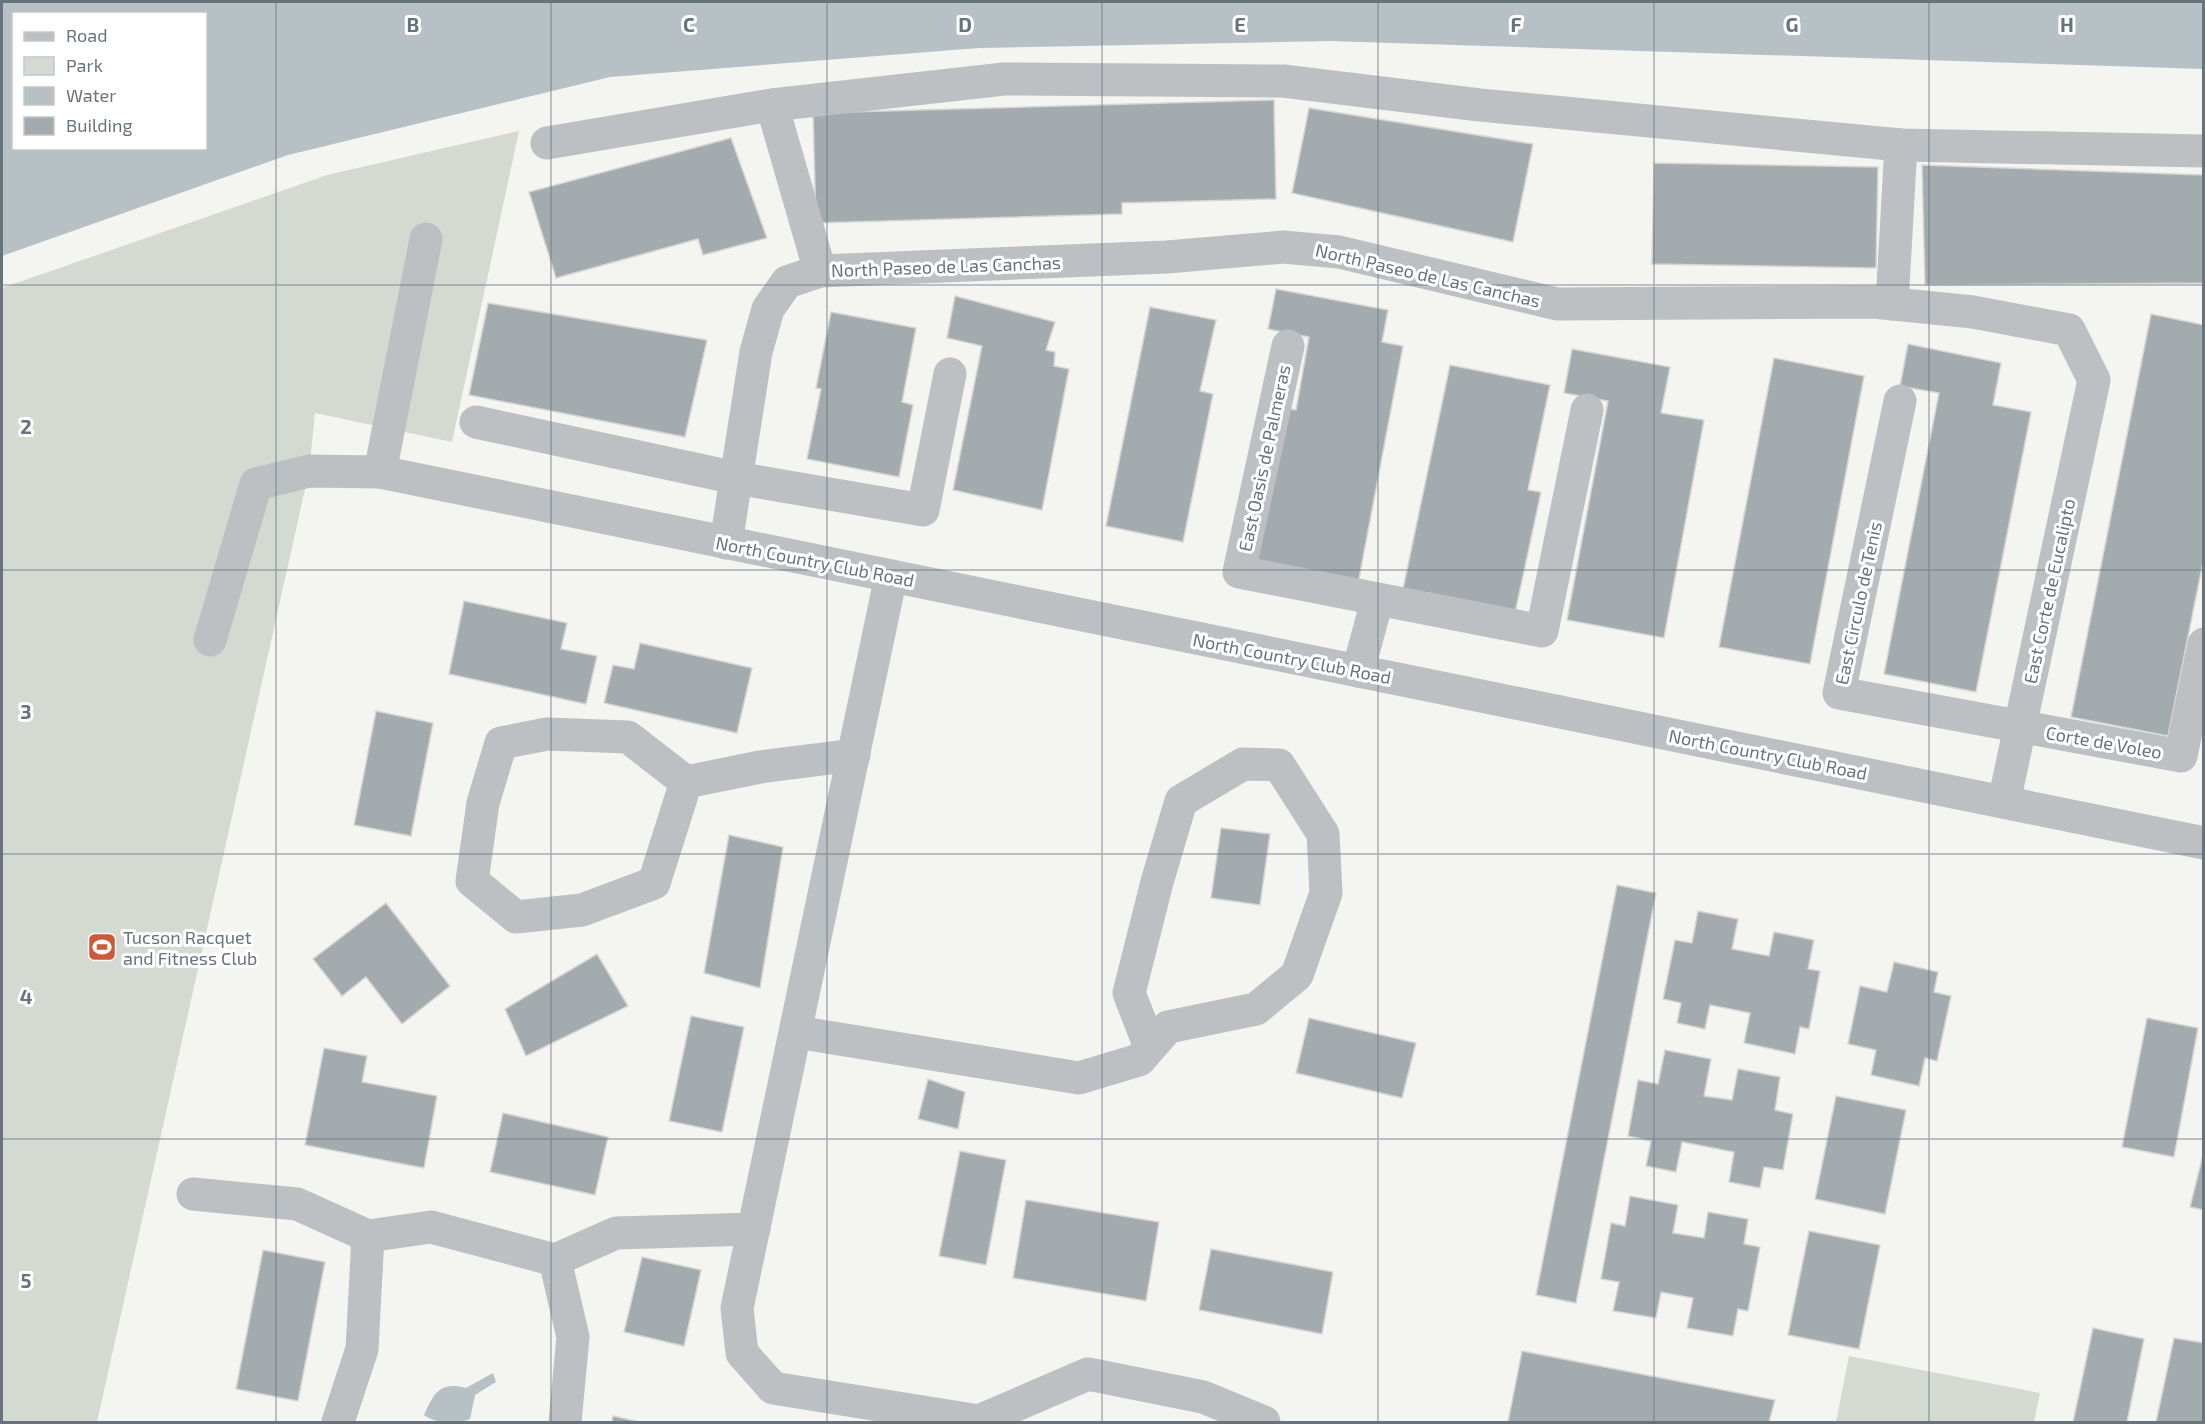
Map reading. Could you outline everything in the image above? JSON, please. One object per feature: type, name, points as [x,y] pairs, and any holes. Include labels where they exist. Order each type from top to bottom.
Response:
[{"type":"street","points":[[547,143],[772,105],[1004,79],[1283,81],[1480,105],[1901,145],[2204,151]]},
{"type":"street","points":[[772,105],[820,271]]},
{"type":"street","points":[[1892,303],[1901,145]]},
{"type":"street","points":[[380,472],[426,239]]},
{"type":"street","name":"North Paseo de Las Canchas","points":[[726,543],[756,352],[768,309],[787,282],[820,271],[1167,257],[1283,247],[1339,252],[1557,304],[1892,303],[1972,312],[2069,330],[2094,380]]},
{"type":"street","name":"East Oasis de Palmeras","points":[[1288,346],[1239,572],[1377,601]]},
{"type":"street","points":[[476,422],[736,478],[923,510],[950,374]]},
{"type":"street","name":"East Corte de Eucalipto","points":[[2004,802],[2094,380]]},
{"type":"street","name":"East Circulo de Tenis","points":[[1900,401],[1839,693],[2021,726]]},
{"type":"street","points":[[1358,671],[1377,601],[1542,631],[1587,410]]},
{"type":"street","name":"North Country Club Road","points":[[210,640],[256,484],[309,471],[380,472],[2204,843]]},
{"type":"street","points":[[891,576],[737,1308],[742,1353],[772,1388],[980,1422],[1088,1374],[1203,1397],[1264,1422]]},
{"type":"street","name":"Corte de Voleo","points":[[2021,726],[2181,756],[2204,644]]},
{"type":"street","points":[[686,782],[654,884],[582,910],[516,917],[472,881],[483,803],[501,743],[547,735],[628,738],[686,782],[760,767],[854,755]]},
{"type":"street","points":[[796,1032],[1079,1078],[1139,1060],[1168,1027],[1256,1009],[1297,975],[1326,893],[1323,834],[1279,765],[1243,764],[1181,801],[1157,882],[1129,993],[1150,1047]]},
{"type":"street","points":[[194,1194],[297,1204],[368,1236],[431,1227],[555,1260],[616,1233],[754,1229]]},
{"type":"street","points":[[338,1422],[363,1349],[368,1236]]},
{"type":"street","points":[[555,1260],[573,1337],[565,1422]]},
{"type":"green space","name":"Tucson Racquet and Fitness Club","points":[[519,131],[452,442],[315,413],[309,471],[97,1422],[2,1422],[2,288],[327,175]]},
{"type":"green space","points":[[1849,1356],[2040,1393],[2034,1422],[1836,1422]]},
{"type":"water","points":[[2,2],[2203,2],[2204,69],[1330,41],[979,48],[610,77],[288,155],[2,256]]},
{"type":"water","points":[[493,1373],[496,1382],[475,1395],[470,1419],[447,1422],[434,1420],[424,1415],[439,1391],[450,1386],[466,1388]]},
{"type":"building","points":[[1274,100],[1276,199],[1122,203],[1122,214],[816,223],[813,113]]},
{"type":"building","points":[[1309,108],[1533,144],[1513,242],[1292,193]]},
{"type":"building","points":[[731,138],[767,238],[703,255],[698,239],[556,278],[529,192]]},
{"type":"building","points":[[1654,163],[1878,167],[1876,268],[1652,264]]},
{"type":"building","points":[[1922,165],[2204,175],[2204,283],[1925,285]]},
{"type":"building","points":[[1276,289],[1388,310],[1382,342],[1403,346],[1358,584],[1256,565],[1286,408],[1296,410],[1309,337],[1268,329]]},
{"type":"building","points":[[955,296],[1055,322],[1046,350],[1055,352],[1054,366],[1069,369],[1042,510],[953,490],[982,346],[947,338]]},
{"type":"building","points":[[488,303],[707,340],[685,437],[469,395]]},
{"type":"building","points":[[1150,307],[1216,320],[1200,391],[1213,394],[1183,542],[1106,526]]},
{"type":"building","points":[[831,312],[916,328],[902,402],[913,405],[899,477],[807,459],[821,389],[816,388]]},
{"type":"building","points":[[2151,314],[2204,325],[2204,557],[2168,736],[2071,717]]},
{"type":"building","points":[[1908,344],[2001,363],[1993,405],[2031,412],[1976,692],[1884,674],[1939,393],[1900,386]]},
{"type":"building","points":[[1572,349],[1670,367],[1661,413],[1704,420],[1664,638],[1567,620],[1608,401],[1564,393]]},
{"type":"building","points":[[1774,358],[1864,376],[1810,664],[1719,647]]},
{"type":"building","points":[[1450,365],[1550,385],[1528,490],[1541,492],[1515,613],[1403,589]]},
{"type":"building","points":[[464,601],[567,623],[561,649],[597,656],[586,704],[449,674]]},
{"type":"building","points":[[640,643],[752,668],[737,733],[604,703],[613,665],[634,669]]},
{"type":"building","points":[[376,711],[433,723],[411,836],[354,825]]},
{"type":"building","points":[[1221,828],[1270,834],[1260,905],[1211,898]]},
{"type":"building","points":[[729,835],[783,847],[760,988],[704,973]]},
{"type":"building","points":[[1617,885],[1656,893],[1576,1303],[1536,1295]]},
{"type":"building","points":[[386,903],[450,986],[402,1024],[366,977],[342,996],[313,959]]},
{"type":"building","points":[[1698,911],[1738,919],[1732,949],[1769,956],[1774,932],[1814,940],[1808,969],[1820,971],[1809,1029],[1800,1027],[1795,1054],[1744,1043],[1750,1013],[1710,1005],[1705,1029],[1677,1023],[1681,1003],[1663,999],[1675,940],[1692,943]]},
{"type":"building","points":[[597,954],[628,1006],[526,1056],[505,1009]]},
{"type":"building","points":[[1894,962],[1938,972],[1934,992],[1951,996],[1937,1061],[1925,1058],[1919,1086],[1871,1075],[1876,1050],[1848,1044],[1860,986],[1887,992]]},
{"type":"building","points":[[691,1016],[744,1027],[722,1132],[669,1121]]},
{"type":"building","points":[[1309,1018],[1416,1043],[1402,1098],[1296,1073]]},
{"type":"building","points":[[2147,1018],[2198,1028],[2174,1157],[2122,1147]]},
{"type":"building","points":[[324,1048],[367,1056],[362,1082],[437,1096],[424,1168],[305,1145]]},
{"type":"building","points":[[1665,1050],[1711,1059],[1704,1096],[1732,1100],[1738,1069],[1780,1077],[1775,1110],[1793,1114],[1783,1170],[1764,1167],[1760,1188],[1729,1182],[1734,1152],[1682,1142],[1676,1172],[1646,1166],[1651,1141],[1628,1136],[1638,1080],[1658,1084]]},
{"type":"building","points":[[928,1079],[965,1092],[958,1129],[918,1119]]},
{"type":"building","points":[[1836,1096],[1906,1110],[1885,1214],[1815,1199]]},
{"type":"building","points":[[503,1113],[608,1137],[595,1195],[490,1172]]},
{"type":"building","points":[[960,1151],[1006,1160],[986,1265],[939,1256]]},
{"type":"building","points":[[2204,1151],[2204,1210],[2190,1207]]},
{"type":"building","points":[[1630,1196],[1678,1205],[1673,1233],[1704,1238],[1708,1212],[1748,1219],[1744,1244],[1760,1247],[1748,1311],[1738,1309],[1733,1336],[1687,1328],[1693,1298],[1661,1292],[1656,1318],[1613,1311],[1619,1282],[1601,1279],[1611,1223],[1625,1226]]},
{"type":"building","points":[[1026,1200],[1159,1222],[1146,1301],[1013,1278]]},
{"type":"building","points":[[1809,1231],[1880,1245],[1859,1349],[1788,1335]]},
{"type":"building","points":[[1211,1249],[1333,1272],[1322,1334],[1199,1310]]},
{"type":"building","points":[[263,1250],[325,1262],[298,1401],[236,1389]]},
{"type":"building","points":[[642,1257],[701,1270],[684,1346],[624,1332]]},
{"type":"building","points":[[2093,1328],[2144,1339],[2127,1422],[2073,1422]]},
{"type":"building","points":[[2174,1338],[2204,1343],[2204,1422],[2156,1422]]},
{"type":"building","points":[[1522,1351],[1775,1400],[1769,1422],[1508,1422]]},
{"type":"building","points":[[613,1416],[640,1422],[612,1422]]},
{"type":"place","name":"Tucson Racquet and Fitness Club","points":[[102,947]]}]
